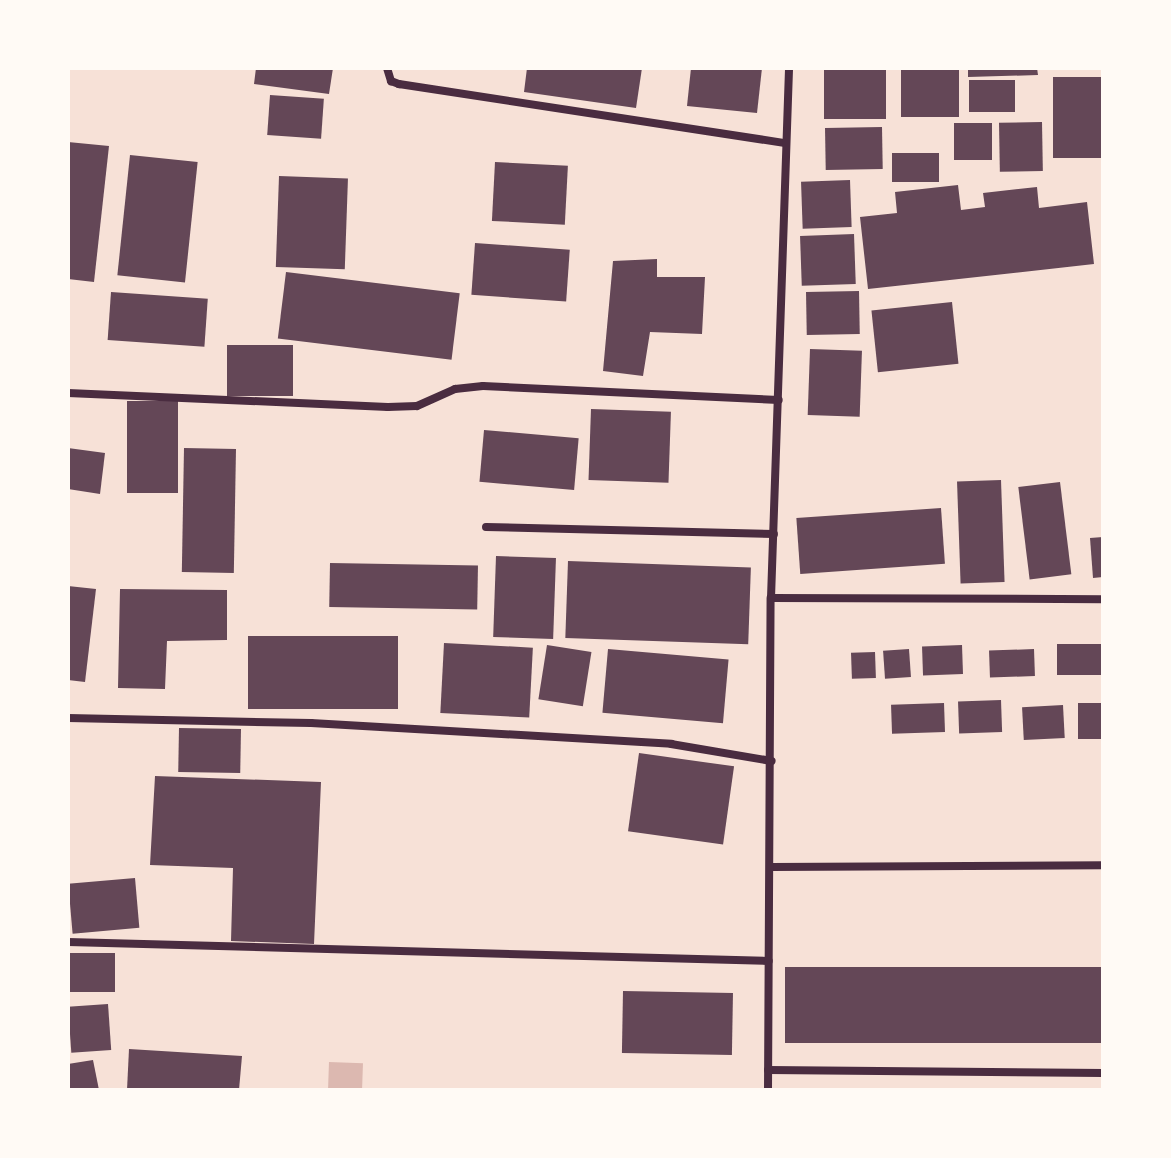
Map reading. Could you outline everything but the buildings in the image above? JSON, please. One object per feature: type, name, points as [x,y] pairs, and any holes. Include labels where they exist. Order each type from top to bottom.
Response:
[{"type":"street","points":[[387,68],[391,81],[399,84],[783,143]]},
{"type":"street","points":[[768,1090],[771,598],[779,400],[783,143],[789,68]]},
{"type":"street","points":[[68,393],[388,407],[417,406],[455,389],[483,386],[779,400]]},
{"type":"street","points":[[486,527],[774,534]]},
{"type":"street","points":[[771,598],[1103,599]]},
{"type":"street","points":[[68,718],[311,723],[671,744],[772,761]]},
{"type":"street","points":[[771,867],[1103,865]]},
{"type":"street","points":[[68,942],[769,961]]},
{"type":"street","points":[[768,1070],[1103,1073]]},
{"type":"shaded area","points":[[329,1062],[363,1063],[362,1090],[328,1090]]}]
